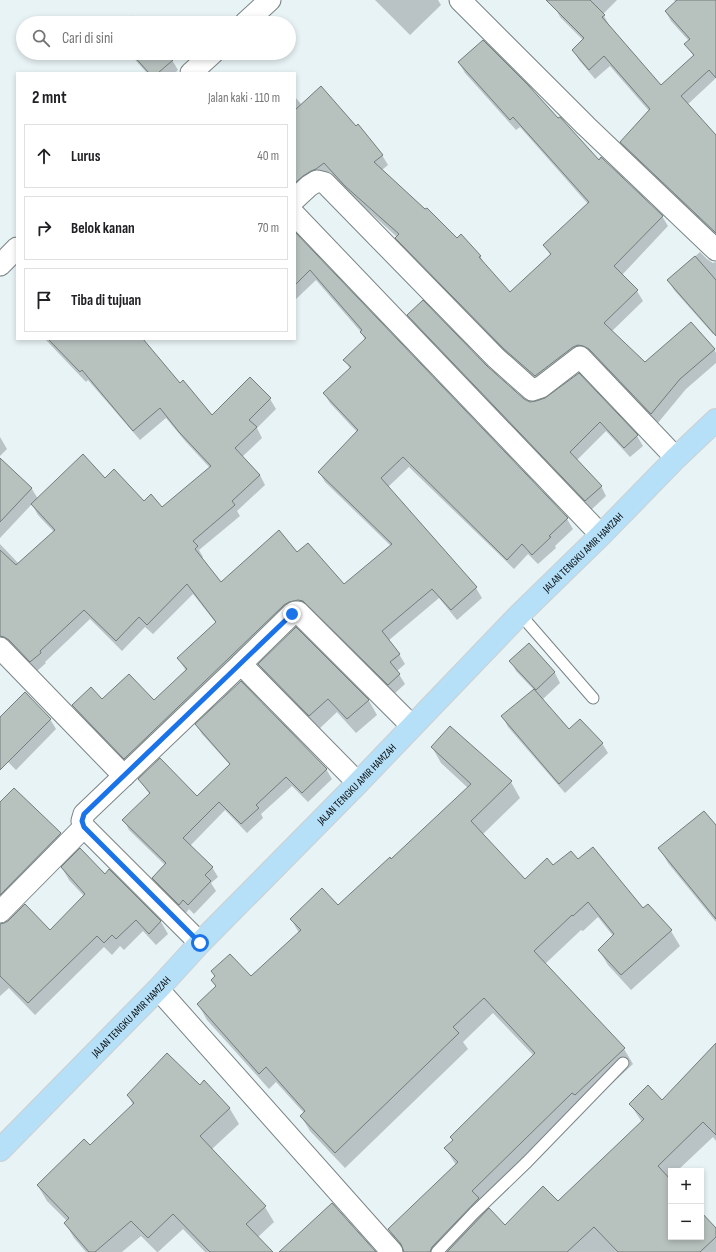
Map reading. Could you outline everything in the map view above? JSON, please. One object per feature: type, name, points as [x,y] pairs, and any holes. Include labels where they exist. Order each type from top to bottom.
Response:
[{"type":"highway","name":"JALAN TENGKU AMIR HAMZAH","points":[[0,1150],[158,989],[200,943],[358,783],[520,614],[601,536],[676,458],[716,420]]},
{"type":"street","points":[[253,16],[270,0]]},
{"type":"street","points":[[460,0],[586,126],[716,250]]},
{"type":"street","points":[[192,72],[205,60]]},
{"type":"street","points":[[296,198],[317,181],[325,183],[496,358],[532,390],[541,387],[580,357],[676,458]]},
{"type":"street","points":[[296,216],[601,536]]},
{"type":"street","points":[[0,265],[16,249]]},
{"type":"street","points":[[200,943],[84,827],[82,821],[84,814],[295,612],[298,612],[412,726]]},
{"type":"street","points":[[0,648],[124,776]]},
{"type":"street","points":[[241,664],[358,783]]},
{"type":"street","points":[[0,912],[84,827]]},
{"type":"street","points":[[158,989],[392,1252]]},
{"type":"lane","points":[[520,614],[593,698]]},
{"type":"lane","points":[[437,1252],[623,1063]]},
{"type":"building","points":[[546,0],[590,0],[605,15],[602,17],[661,85],[694,55],[684,44],[690,39],[665,11],[677,0],[716,0],[716,78],[709,70],[681,96],[716,135],[716,233],[620,142],[650,109],[604,56],[589,70],[572,50],[584,38]]},
{"type":"building","points":[[483,40],[528,85],[558,118],[560,117],[599,160],[601,157],[663,216],[614,266],[638,290],[604,323],[645,362],[691,322],[715,349],[680,379],[651,414],[589,349],[583,346],[578,345],[573,347],[535,376],[504,349],[395,238],[399,234],[345,186],[324,163],[296,182],[296,109],[321,86],[356,126],[358,124],[383,155],[374,162],[425,209],[427,208],[457,238],[461,234],[510,292],[551,254],[543,245],[589,202],[513,117],[510,120],[458,62]]},
{"type":"building","points":[[137,60],[173,60],[159,72],[148,72]]},
{"type":"building","points":[[296,233],[568,518],[532,555],[522,544],[507,560],[403,457],[381,478],[477,587],[451,610],[432,589],[382,631],[400,654],[390,662],[400,674],[388,685],[303,601],[298,600],[289,602],[284,605],[124,759],[72,705],[91,687],[102,699],[129,674],[154,700],[187,669],[177,658],[216,622],[187,584],[147,625],[139,617],[116,641],[84,610],[30,662],[9,640],[0,636],[0,550],[16,565],[55,530],[31,504],[83,454],[105,478],[114,469],[144,501],[151,494],[162,507],[211,466],[179,432],[160,408],[133,431],[82,370],[80,372],[49,340],[144,340],[180,383],[183,380],[212,415],[250,377],[271,398],[249,420],[257,427],[235,448],[260,475],[232,501],[235,505],[193,541],[198,546],[195,549],[221,582],[279,530],[297,552],[308,543],[344,584],[392,544],[318,472],[358,430],[323,393],[351,367],[343,360],[366,338],[360,332],[362,330],[310,270],[296,284]]},
{"type":"building","points":[[695,256],[716,280],[716,336],[667,280]]},
{"type":"building","points":[[423,300],[487,366],[524,399],[530,402],[545,398],[579,373],[638,435],[624,448],[600,422],[570,452],[602,486],[585,501],[407,315]]},
{"type":"building","points":[[0,458],[32,488],[0,522]]},
{"type":"building","points":[[296,627],[369,700],[347,719],[328,699],[309,716],[258,664]]},
{"type":"building","points":[[529,643],[555,672],[536,690],[509,661]]},
{"type":"building","points":[[241,681],[327,769],[302,793],[286,777],[256,805],[259,808],[241,824],[219,802],[183,838],[213,867],[205,875],[211,881],[188,905],[183,900],[179,905],[152,878],[166,863],[122,820],[150,793],[138,779],[160,758],[197,796],[230,764],[195,724]]},
{"type":"building","points":[[534,689],[569,729],[580,719],[603,743],[559,784],[501,716]]},
{"type":"building","points":[[25,692],[51,719],[0,770],[0,717]]},
{"type":"building","points":[[450,726],[512,781],[471,821],[525,879],[547,858],[553,865],[571,851],[578,859],[593,847],[643,908],[648,904],[672,930],[621,975],[598,950],[614,934],[588,902],[534,951],[625,1048],[575,1095],[572,1093],[472,1191],[479,1198],[432,1247],[430,1252],[404,1252],[401,1244],[388,1229],[458,1162],[444,1148],[453,1140],[450,1137],[535,1053],[484,998],[453,1027],[459,1033],[335,1153],[300,1116],[305,1111],[266,1067],[259,1074],[197,1004],[216,986],[211,980],[215,976],[211,971],[230,954],[251,976],[301,930],[290,919],[322,888],[338,905],[390,857],[391,859],[471,784],[431,747]]},
{"type":"building","points":[[14,788],[61,833],[0,895],[0,802]]},
{"type":"building","points":[[704,811],[716,825],[716,919],[658,848]]},
{"type":"building","points":[[80,848],[105,874],[109,869],[161,921],[149,934],[136,920],[116,939],[112,935],[104,943],[97,936],[28,1003],[0,976],[0,924],[8,921],[25,904],[50,930],[85,894],[61,867]]},
{"type":"building","points":[[716,1043],[716,1135],[703,1122],[658,1166],[668,1177],[668,1240],[704,1240],[704,1215],[716,1228],[716,1237],[700,1252],[618,1252],[594,1227],[567,1252],[447,1252],[489,1208],[505,1225],[543,1186],[558,1201],[644,1119],[629,1104],[648,1085],[662,1100]]},
{"type":"building","points":[[167,1053],[200,1085],[204,1080],[230,1108],[200,1136],[266,1206],[246,1224],[273,1252],[210,1252],[173,1214],[148,1238],[131,1221],[95,1252],[89,1252],[64,1223],[69,1218],[37,1185],[84,1139],[90,1145],[134,1103],[127,1095]]},
{"type":"building","points":[[332,1203],[376,1252],[279,1252]]},
{"type":"route","points":[[200,943],[84,827],[82,821],[84,814],[292,614]]}]
